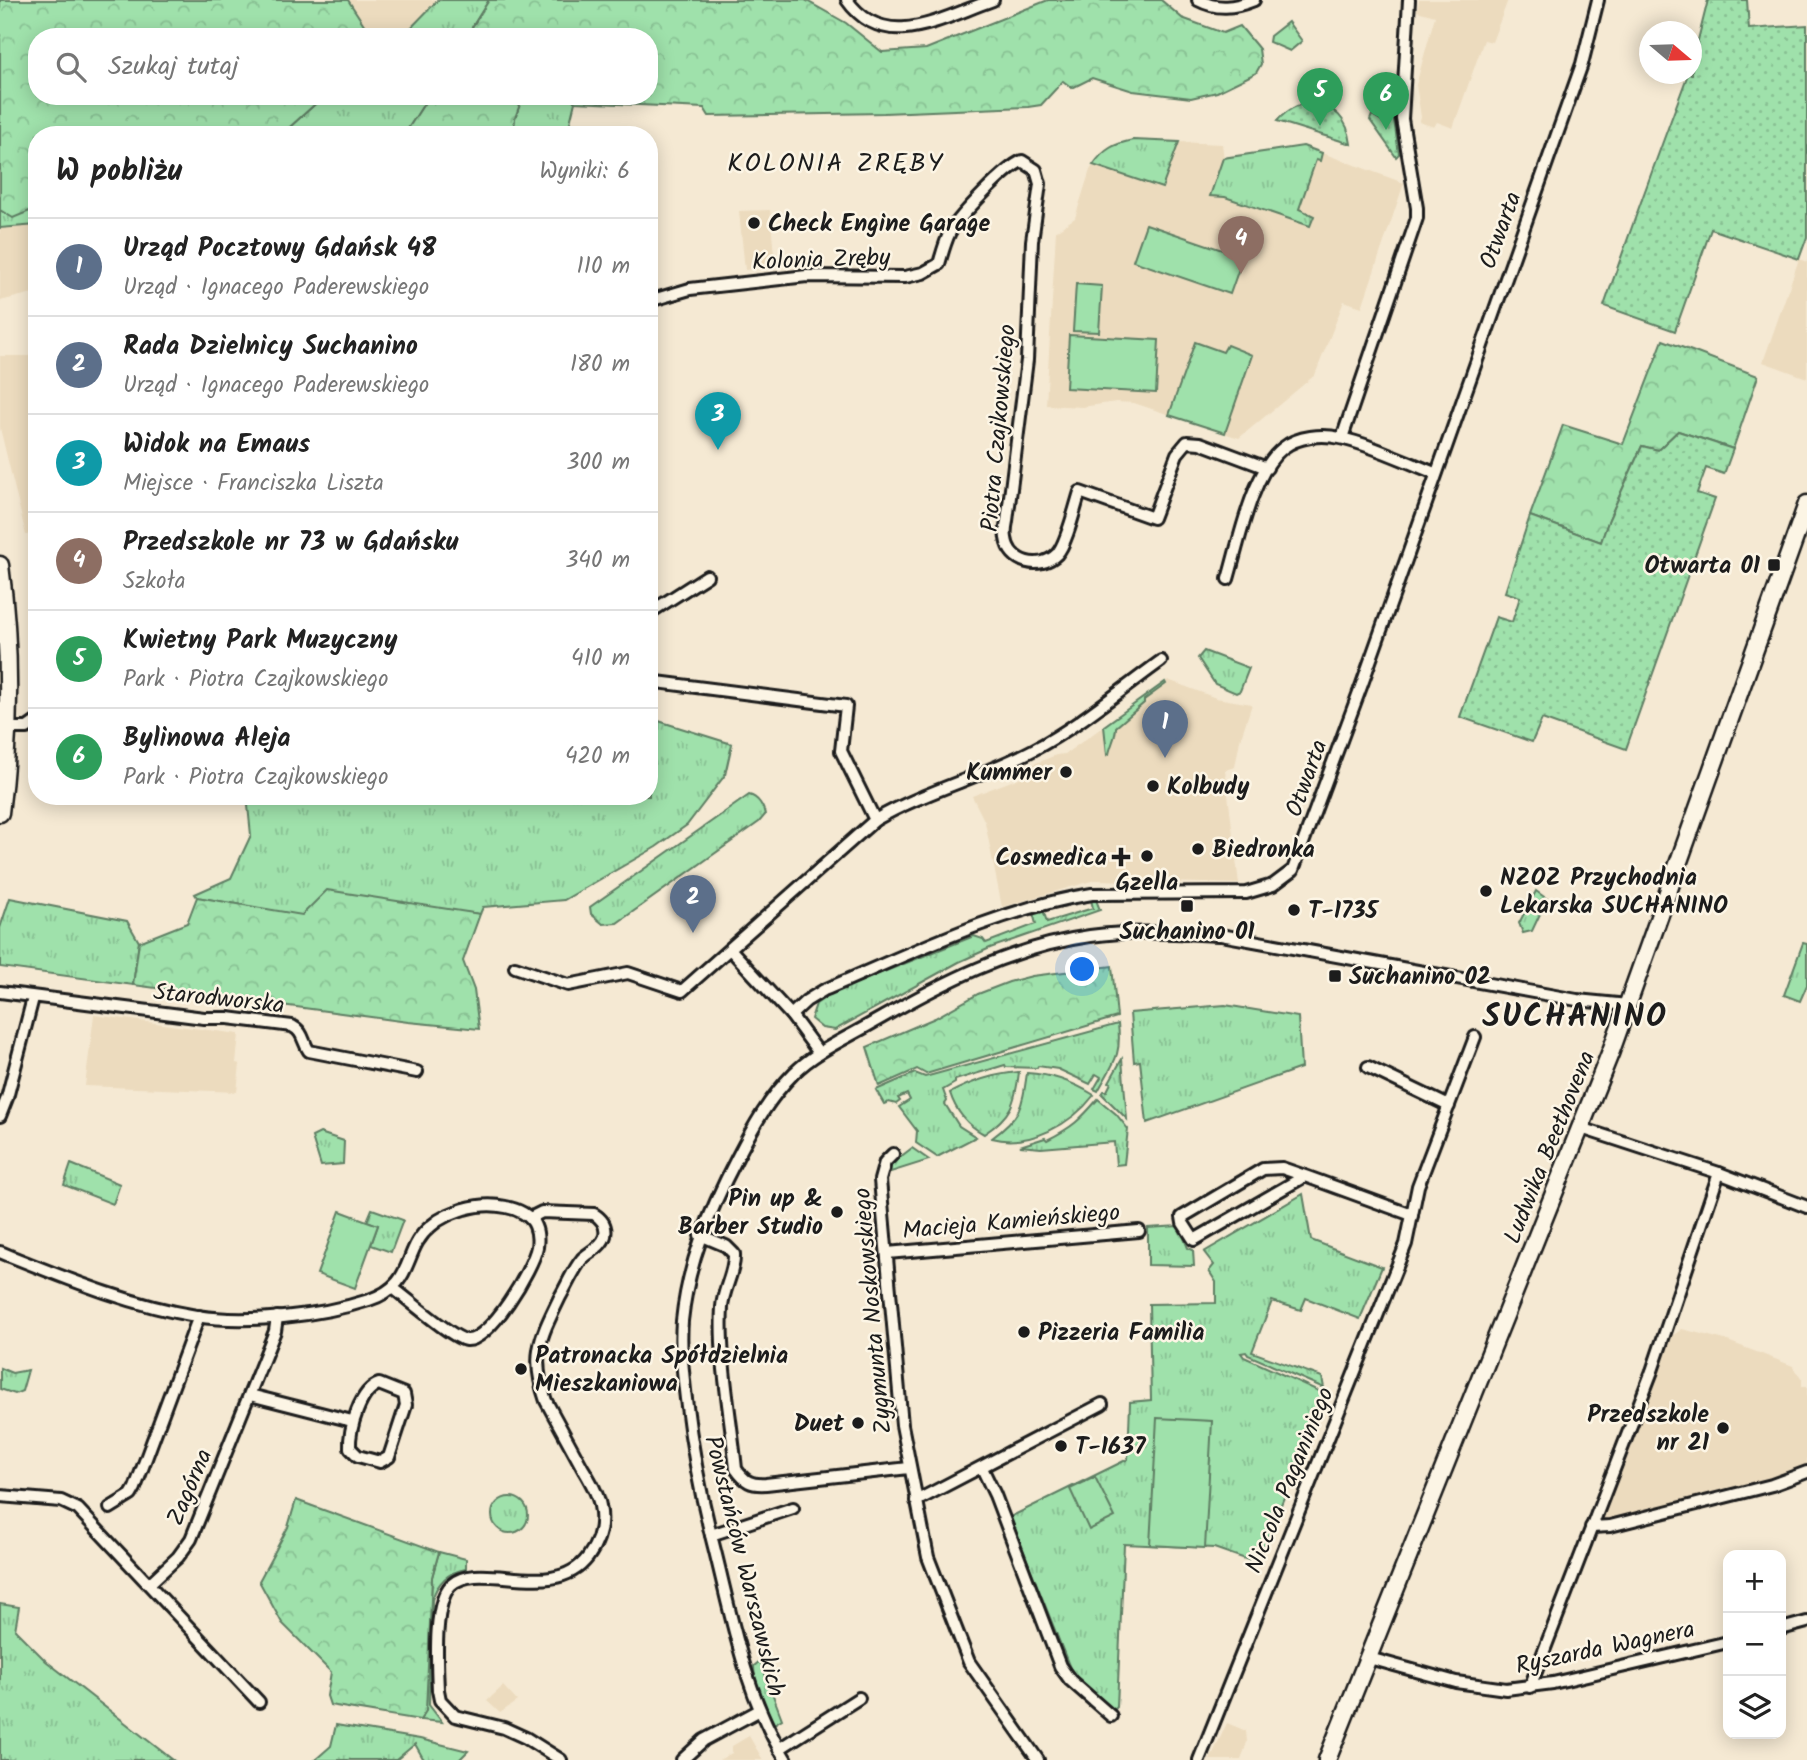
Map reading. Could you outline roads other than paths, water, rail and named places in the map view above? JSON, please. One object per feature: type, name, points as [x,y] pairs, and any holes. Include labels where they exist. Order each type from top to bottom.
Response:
[{"type":"street","points":[[847,0],[858,15],[891,29],[909,29],[993,0]]},
{"type":"street","points":[[1198,0],[1210,6],[1222,7],[1243,5],[1254,0]]},
{"type":"street","points":[[1342,438],[1417,218],[1402,119],[1409,0]]},
{"type":"street","name":"Otwarta","points":[[791,1015],[806,1001],[824,990],[1018,912],[1070,897],[1092,894],[1234,894],[1273,885],[1293,870],[1581,64],[1598,0]]},
{"type":"street","name":"Kolonia Zręby","points":[[658,298],[690,289],[807,276],[913,276],[939,264],[951,231],[963,215],[1022,161]]},
{"type":"street","name":"Piotra Czajkowskiego","points":[[1022,161],[1036,170],[1040,184],[1032,241],[1023,400],[1007,521],[1006,538],[1012,553],[1024,562],[1031,563],[1045,561],[1059,552],[1080,492],[1153,518],[1177,454],[1187,442],[1200,443],[1268,468]]},
{"type":"street","points":[[1228,579],[1254,497],[1268,468],[1283,448],[1315,436],[1342,438],[1435,473]]},
{"type":"street","name":"Ludwika Beethovena","points":[[1327,1760],[1581,1128],[1628,1005],[1807,504]]},
{"type":"street","points":[[0,565],[8,634],[8,727],[0,813]]},
{"type":"street","points":[[658,606],[707,576]]},
{"type":"street","points":[[515,967],[568,985],[628,973],[682,991],[875,820],[1057,737],[1161,661]]},
{"type":"street","points":[[658,682],[846,706],[841,751],[875,820]]},
{"type":"street","points":[[8,727],[28,727]]},
{"type":"street","name":"Powstańców Warszawskich","points":[[786,1760],[758,1711],[710,1535],[690,1434],[681,1340],[689,1274],[700,1235],[718,1194],[760,1115],[795,1072],[819,1054],[954,979],[1021,951],[1091,936],[1165,932],[1221,935],[1577,1000],[1628,1005]]},
{"type":"street","points":[[730,949],[791,1015],[819,1054]]},
{"type":"street","name":"Starodworska","points":[[0,992],[33,998],[292,1026],[298,1029],[309,1051],[417,1072]]},
{"type":"street","points":[[0,1116],[33,998]]},
{"type":"street","name":"Niccola Paganiniego","points":[[1199,1760],[1406,1244],[1418,1186],[1475,1037]]},
{"type":"street","points":[[1368,1067],[1449,1106]]},
{"type":"street","points":[[1581,1128],[1719,1173],[1807,1207]]},
{"type":"street","name":"Zygmunta Noskowskiego","points":[[892,1154],[885,1162],[880,1180],[902,1425],[928,1557],[969,1662],[1038,1760]]},
{"type":"street","points":[[1305,1176],[1194,1240],[1183,1223],[1182,1217],[1264,1169],[1282,1168],[1305,1176],[1412,1215]]},
{"type":"street","points":[[1530,1687],[1651,1371],[1719,1173]]},
{"type":"street","points":[[0,1252],[118,1296],[164,1309],[199,1316],[277,1317],[344,1307],[373,1299],[393,1288],[405,1273],[417,1244],[429,1227],[449,1214],[486,1205],[515,1209],[535,1224],[537,1249],[531,1262],[508,1304],[476,1339],[467,1340],[454,1336],[393,1288]]},
{"type":"street","points":[[530,1219],[542,1212],[593,1214],[600,1218],[605,1226],[606,1234],[602,1243],[581,1261],[542,1333],[537,1363],[540,1385],[547,1401],[600,1505],[599,1536],[583,1563],[572,1571],[550,1578],[468,1577],[451,1585],[440,1609],[438,1690],[445,1706],[455,1716],[494,1724],[526,1738],[561,1760]]},
{"type":"street","name":"Macieja Kamieńskiego","points":[[887,1253],[1139,1231]]},
{"type":"street","name":"Zygmunta Noskowskiego","points":[[700,1235],[726,1246],[734,1254],[723,1292],[722,1333],[736,1469],[742,1477],[756,1485],[909,1468]]},
{"type":"street","points":[[110,1508],[131,1494],[135,1488],[199,1316]]},
{"type":"street","name":"Zagórna","points":[[149,1584],[178,1557],[191,1539],[275,1331],[277,1317]]},
{"type":"street","points":[[374,1385],[399,1390],[406,1399],[391,1452],[385,1461],[374,1461],[353,1452],[350,1448],[352,1421],[367,1391],[374,1385]]},
{"type":"street","points":[[250,1395],[352,1421]]},
{"type":"street","points":[[916,1501],[1102,1404]]},
{"type":"street","points":[[982,1468],[995,1495],[1060,1666],[1070,1680],[1111,1716]]},
{"type":"street","points":[[1591,1527],[1610,1526],[1772,1485],[1807,1472]]},
{"type":"street","points":[[0,1496],[61,1501],[78,1509],[259,1702]]},
{"type":"street","points":[[710,1535],[793,1508]]},
{"type":"street","points":[[1786,1628],[1807,1622]]},
{"type":"street","name":"Ryszarda Wagnera","points":[[1369,1658],[1464,1684],[1506,1689],[1530,1687],[1723,1643]]},
{"type":"street","points":[[779,1749],[859,1698]]},
{"type":"street","points":[[682,1760],[712,1735],[758,1711]]},
{"type":"place","name":"Kwietny Park Muzyczny","points":[[1320,126]]},
{"type":"place","name":"Bylinowa Aleja","points":[[1386,130]]},
{"type":"place","name":"Check Engine Garage","points":[[754,223]]},
{"type":"place","name":"Przedszkole nr 73 w Gdańsku","points":[[1241,274]]},
{"type":"place","name":"Widok na Emaus","points":[[718,450]]},
{"type":"place","name":"Otwarta 01","points":[[1774,565]]},
{"type":"place","name":"Urząd Pocztowy Gdańsk 48","points":[[1165,758]]},
{"type":"place","name":"Kummer","points":[[1066,772]]},
{"type":"place","name":"Kolbudy","points":[[1153,786]]},
{"type":"place","name":"Biedronka","points":[[1198,849]]},
{"type":"place","name":"Gzella","points":[[1147,856]]},
{"type":"place","name":"Cosmedica","points":[[1121,857]]},
{"type":"place","name":"NZOZ Przychodnia Lekarska SUCHANINO","points":[[1486,891]]},
{"type":"place","name":"Suchanino 01","points":[[1187,906]]},
{"type":"place","name":"T-1735","points":[[1294,910]]},
{"type":"place","name":"Rada Dzielnicy Suchanino","points":[[693,933]]},
{"type":"place","name":"Suchanino 02","points":[[1335,976]]},
{"type":"place","name":"Pin up & Barber Studio","points":[[837,1212]]},
{"type":"place","name":"Pizzeria Familia","points":[[1024,1332]]},
{"type":"place","name":"Patronacka Spółdzielnia Mieszkaniowa","points":[[521,1369]]},
{"type":"place","name":"Duet","points":[[858,1423]]},
{"type":"place","name":"Przedszkole nr 21","points":[[1723,1428]]},
{"type":"place","name":"T-1637","points":[[1061,1446]]},
{"type":"district","name":"KOLONIA ZRĘBY","points":[[836,162]]},
{"type":"district","name":"SUCHANINO","points":[[1575,1015]]}]
